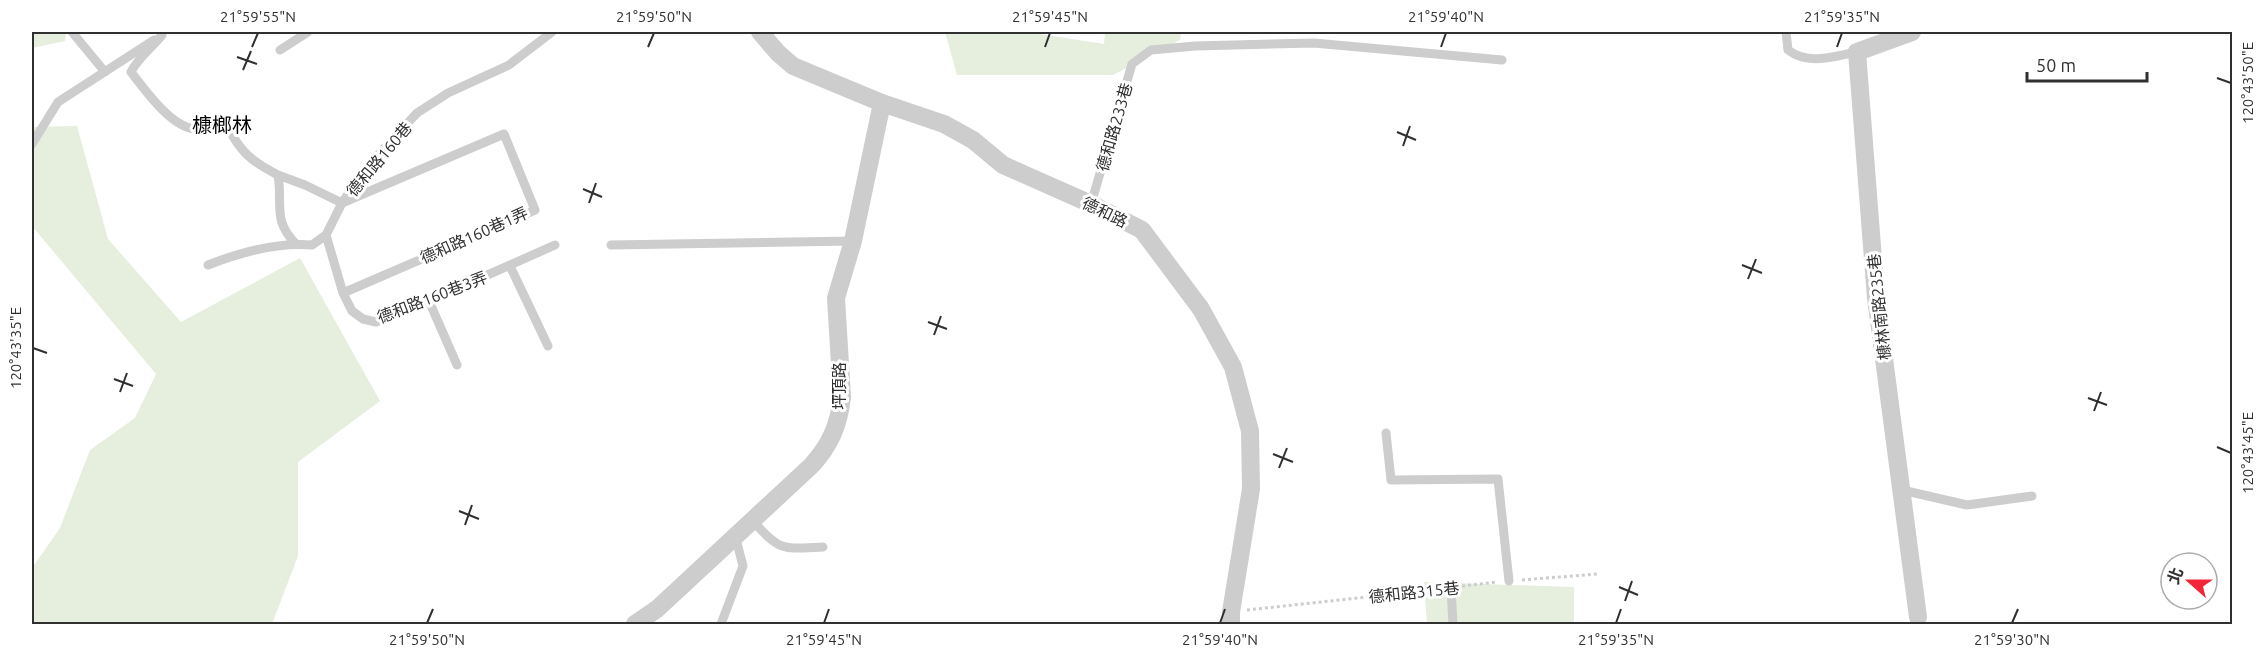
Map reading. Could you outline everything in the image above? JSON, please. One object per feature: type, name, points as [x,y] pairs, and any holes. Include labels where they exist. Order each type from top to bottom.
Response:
[{"type":"street","name":"德和路","points":[[760,32],[793,66],[882,103],[944,124],[974,140],[1003,165],[1091,204],[1142,230],[1201,309],[1233,367],[1250,431],[1251,489],[1231,618]]},
{"type":"street","points":[[1857,52],[1912,32]]},
{"type":"street","name":"槺林南路235巷","points":[[1857,52],[1876,298],[1918,617]]},
{"type":"street","name":"坪頂路","points":[[635,624],[657,609],[812,465],[826,448],[836,427],[842,397],[836,298],[853,241],[882,103]]},
{"type":"lane","points":[[72,32],[105,72]]},
{"type":"lane","points":[[280,50],[308,32]]},
{"type":"lane","name":"德和路160巷","points":[[326,235],[342,203],[366,168],[417,113],[448,93],[509,65],[552,32]]},
{"type":"lane","points":[[1786,32],[1788,50],[1797,56],[1811,60],[1857,52]]},
{"type":"lane","points":[[32,144],[58,102],[163,33]]},
{"type":"lane","points":[[163,33],[136,63],[131,72],[177,122],[196,129],[218,122],[226,125],[236,145],[253,162],[342,203]]},
{"type":"lane","name":"德和路233巷","points":[[1091,204],[1132,64],[1151,50],[1195,46],[1314,44],[1502,60]]},
{"type":"lane","name":"德和路160巷1弄","points":[[342,203],[504,134],[535,210],[343,293]]},
{"type":"lane","points":[[278,175],[281,192],[280,222],[286,234],[296,244]]},
{"type":"lane","points":[[208,265],[240,252],[296,244],[312,245],[326,235]]},
{"type":"lane","name":"德和路160巷3弄","points":[[326,235],[343,293],[352,311],[363,320],[376,321],[429,301],[555,245]]},
{"type":"lane","points":[[612,244],[853,241]]},
{"type":"lane","points":[[510,266],[549,346]]},
{"type":"lane","points":[[429,301],[457,365]]},
{"type":"lane","points":[[1386,433],[1391,480],[1498,479],[1509,581]]},
{"type":"lane","points":[[1902,490],[1967,505],[2031,496]]},
{"type":"lane","points":[[752,520],[771,540],[785,549],[823,547]]},
{"type":"lane","points":[[721,624],[743,566],[735,535]]},
{"type":"lane","points":[[1451,588],[1453,624]]},
{"type":"path","name":"德和路315巷","points":[[1231,618],[1509,581],[1597,574]]},
{"type":"green space","points":[[32,32],[66,32],[65,41],[32,48]]},
{"type":"green space","points":[[945,32],[1027,32],[1104,44],[1105,32],[1181,32],[1180,40],[1113,75],[957,75]]},
{"type":"green space","points":[[77,126],[108,239],[181,322],[300,258],[380,401],[298,462],[298,556],[272,624],[32,624],[32,568],[60,528],[90,450],[135,418],[156,374],[32,226],[32,127]]},
{"type":"green space","points":[[1424,582],[1574,587],[1574,624],[1427,624]]},
{"type":"district","name":"槺榔林","points":[[222,125]]}]
